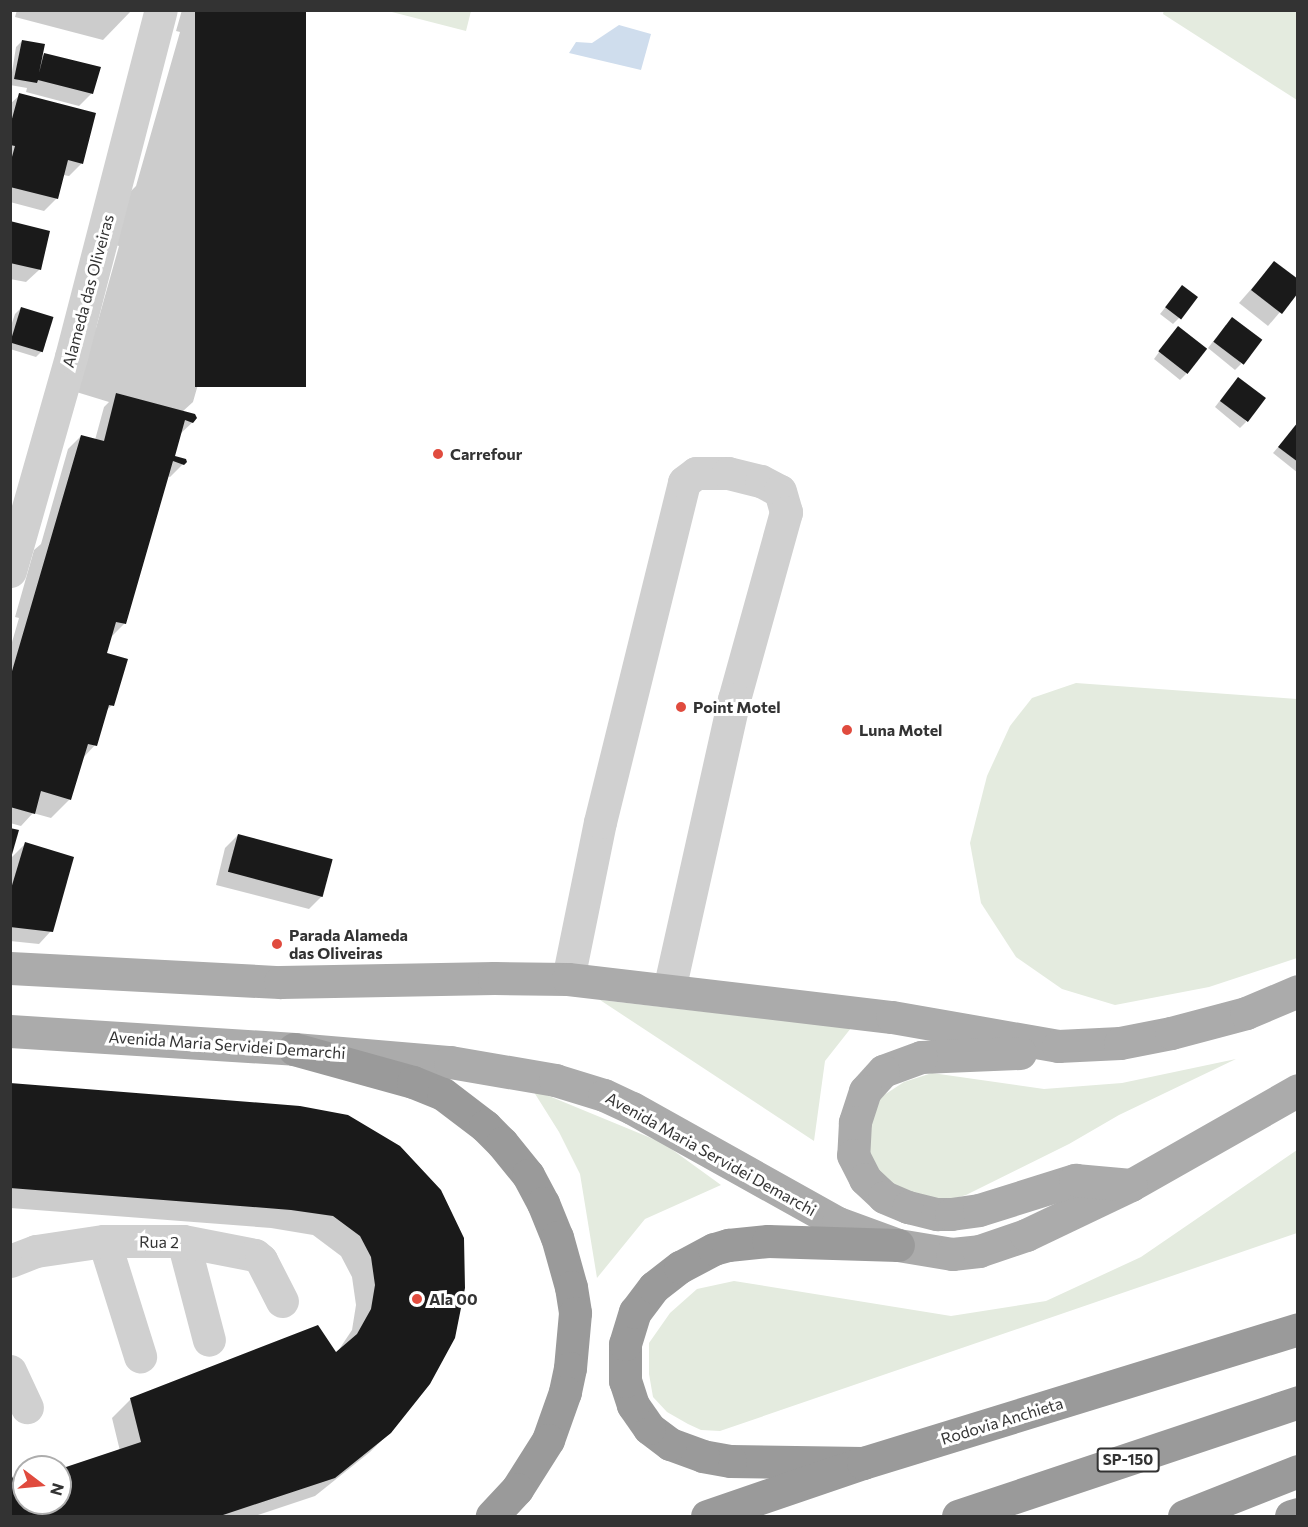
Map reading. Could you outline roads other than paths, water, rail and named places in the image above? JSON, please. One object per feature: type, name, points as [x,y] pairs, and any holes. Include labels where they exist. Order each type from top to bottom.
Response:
[{"type":"highway","points":[[294,1048],[413,1082],[443,1094],[458,1104],[485,1126],[521,1167],[543,1203],[558,1237],[572,1287],[575,1313],[574,1339],[565,1392],[548,1440],[534,1464],[517,1489],[492,1516]]},
{"type":"highway","points":[[863,1463],[730,1461],[703,1456],[670,1444],[649,1428],[633,1405],[625,1381],[626,1344],[634,1312],[654,1287],[680,1267],[714,1249],[768,1240],[898,1245]]},
{"type":"highway","name":"Rodovia Anchieta","points":[[707,1516],[863,1463],[1298,1329]]},
{"type":"highway","name":"SP-150","points":[[958,1516],[1298,1402]]},
{"type":"highway","points":[[1184,1516],[1298,1471]]},
{"type":"highway","points":[[1291,1516],[1298,1514]]},
{"type":"main road","points":[[10,968],[280,982],[568,979],[892,1017],[1058,1046]]},
{"type":"main road","points":[[1131,1185],[1076,1180],[979,1210],[937,1214],[884,1197],[865,1179],[858,1167],[853,1148],[855,1122],[865,1091],[883,1071],[921,1058],[1013,1054],[1058,1046],[1120,1043],[1171,1034],[1246,1013],[1298,991]]},
{"type":"main road","name":"Avenida Maria Servidei Demarchi","points":[[10,1031],[294,1048],[493,1067],[555,1080],[595,1092],[632,1108],[821,1215],[898,1245],[952,1254],[979,1251],[1026,1235],[1131,1185],[1298,1090]]},
{"type":"street","name":"Alameda das Oliveiras","points":[[10,571],[71,357],[161,10]]},
{"type":"street","points":[[568,979],[602,810],[684,482],[696,472],[728,473],[761,481],[780,491],[786,512],[734,699],[669,990]]},
{"type":"street","points":[[104,1241],[140,1356]]},
{"type":"street","name":"Rua 2","points":[[10,1261],[36,1251],[104,1241],[183,1241],[255,1255],[261,1260],[282,1301]]},
{"type":"street","points":[[183,1241],[209,1340]]},
{"type":"street","points":[[10,1371],[27,1407]]},
{"type":"water","points":[[619,25],[651,34],[641,70],[569,53],[576,42],[592,43]]},
{"type":"place","name":"Carrefour","points":[[438,454]]},
{"type":"place","name":"Point Motel","points":[[681,707]]},
{"type":"place","name":"Luna Motel","points":[[847,730]]},
{"type":"place","name":"Parada Alameda das Oliveiras","points":[[277,944]]},
{"type":"place","name":"Ala 00","points":[[417,1299]]}]
